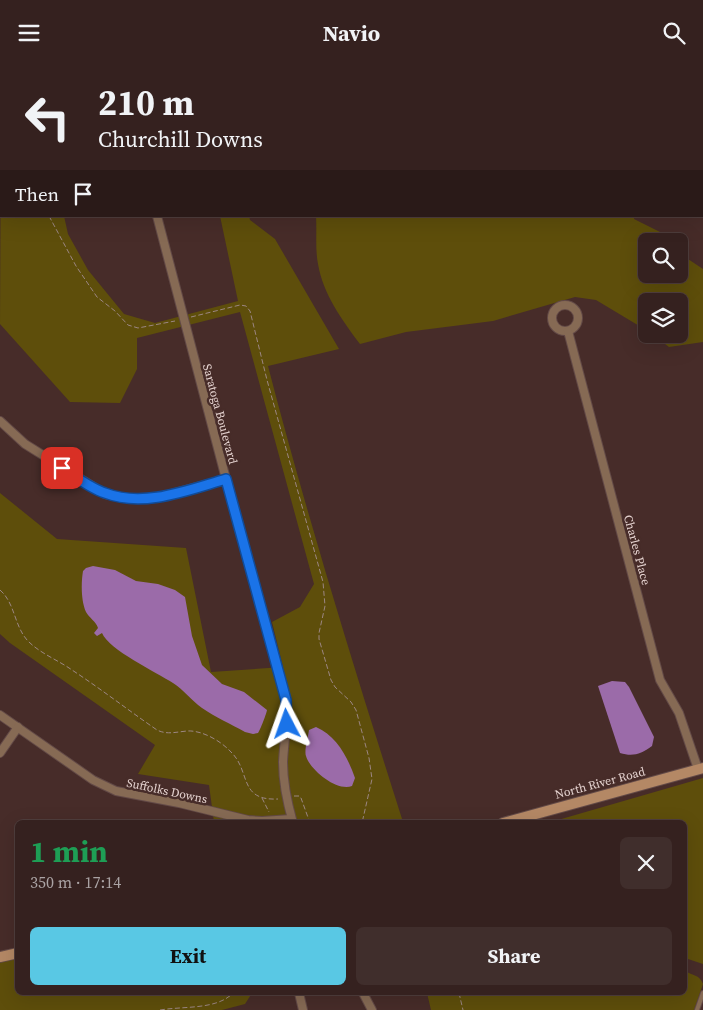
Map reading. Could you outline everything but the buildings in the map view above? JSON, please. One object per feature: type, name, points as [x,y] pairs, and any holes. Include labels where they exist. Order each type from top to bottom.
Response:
[{"type":"street","name":"Saratoga Boulevard","points":[[157,217],[286,700],[287,724],[283,760],[286,798],[292,820]]},
{"type":"street","name":"Charles Place","points":[[568,331],[660,680],[679,713],[701,769]]},
{"type":"street","points":[[0,421],[24,444],[105,493],[126,498],[156,498],[226,479]]},
{"type":"street","name":"Suffolks Downs","points":[[0,715],[93,780],[116,791],[179,803],[244,820]]},
{"type":"street","points":[[0,753],[18,727]]},
{"type":"street","name":"North River Road","points":[[514,820],[701,769]]},
{"type":"street","points":[[0,957],[15,954]]},
{"type":"street","points":[[299,995],[303,1010]]},
{"type":"street","points":[[364,995],[372,1010]]},
{"type":"lane","points":[[697,1010],[703,993]]},
{"type":"path","points":[[50,217],[76,266],[97,297],[115,311],[128,325],[138,328],[148,327],[240,305],[250,311],[322,582],[325,606],[319,639],[331,680],[356,710],[369,758],[372,779],[363,820]]},
{"type":"path","points":[[0,590],[7,597],[27,640],[72,669],[156,731],[163,733],[194,731],[226,747],[234,754],[248,789],[261,798],[272,820]]},
{"type":"path","points":[[261,798],[299,796],[309,820]]},
{"type":"path","points":[[160,1010],[174,1007],[212,1005],[231,995]]},
{"type":"path","points":[[459,995],[463,1010]]},
{"type":"shaded area","points":[[1,217],[64,217],[68,234],[88,270],[124,314],[155,323],[238,301],[220,217],[249,217],[250,220],[275,239],[339,349],[268,366],[332,595],[402,820],[214,820],[209,785],[138,774],[155,745],[0,634],[0,493],[57,539],[186,548],[211,672],[283,667],[272,622],[300,607],[314,584],[240,312],[137,338],[137,369],[120,403],[70,402],[0,324]]},
{"type":"shaded area","points":[[316,217],[634,217],[634,219],[662,233],[638,233],[638,283],[688,283],[688,259],[703,269],[703,342],[669,347],[664,343],[688,343],[688,293],[638,293],[638,325],[596,300],[575,297],[493,321],[406,332],[360,344],[340,316],[324,286],[317,258]]},
{"type":"shaded area","points":[[93,566],[115,570],[136,581],[158,584],[175,590],[185,597],[192,636],[202,665],[222,684],[244,692],[267,710],[258,733],[245,732],[207,711],[173,683],[123,653],[106,640],[102,633],[97,636],[94,633],[98,628],[86,612],[83,603],[82,586],[83,571]]},
{"type":"shaded area","points":[[612,681],[625,682],[629,687],[654,737],[652,746],[640,753],[629,755],[620,753],[598,686]]},
{"type":"shaded area","points":[[316,727],[330,736],[341,748],[355,778],[352,786],[339,786],[332,783],[318,773],[309,762],[305,751],[309,730]]},
{"type":"shaded area","points":[[703,778],[703,964],[687,959],[687,820],[558,820]]},
{"type":"shaded area","points":[[15,958],[15,995],[251,995],[245,1004],[222,1010],[0,1010],[0,962]]},
{"type":"shaded area","points":[[687,972],[698,977],[703,984],[694,1010],[431,1010],[427,995],[687,995]]},
{"type":"route","points":[[62,468],[105,493],[140,499],[156,498],[226,479],[286,700],[287,724]]}]
